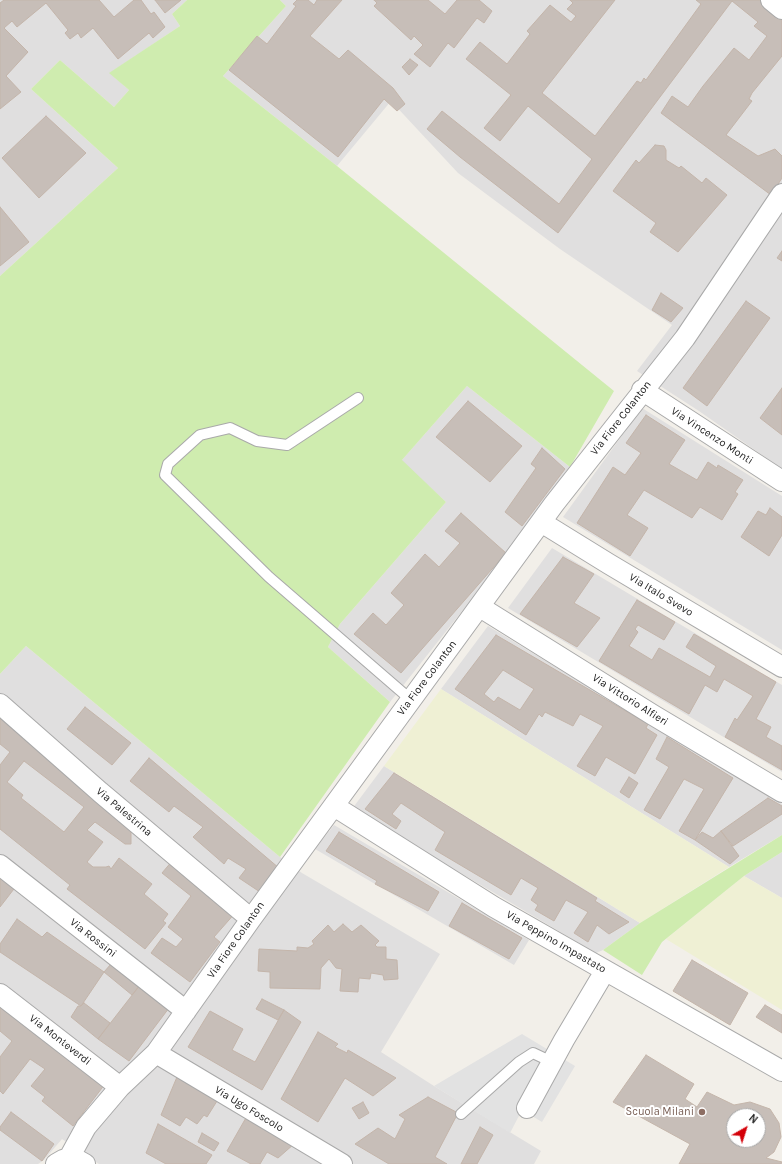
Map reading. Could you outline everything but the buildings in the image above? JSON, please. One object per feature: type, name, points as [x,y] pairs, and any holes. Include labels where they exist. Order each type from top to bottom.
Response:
[{"type":"street","points":[[771,0],[782,9]]},
{"type":"street","name":"Via Fiore Colanton","points":[[70,1162],[86,1127],[120,1087],[156,1053],[410,699],[541,522],[642,390],[684,338],[782,194]]},
{"type":"street","name":"Via Vincenzo Monti","points":[[642,390],[782,481]]},
{"type":"street","name":"Via Italo Svevo","points":[[541,522],[782,667]]},
{"type":"street","name":"Via Vittorio Alfieri","points":[[480,606],[653,715],[782,792]]},
{"type":"street","name":"Via Palestrina","points":[[0,704],[100,792],[251,919]]},
{"type":"street","name":"Via Peppino Impastato","points":[[334,806],[494,907],[782,1071]]},
{"type":"street","name":"Via Rossini","points":[[0,865],[186,1011]]},
{"type":"street","points":[[527,1108],[605,971]]},
{"type":"street","name":"Via Monteverdi","points":[[0,994],[120,1087]]},
{"type":"street","name":"Via Ugo Foscolo","points":[[156,1053],[336,1162]]},
{"type":"lane","points":[[358,398],[287,445],[257,441],[230,428],[200,435],[168,464],[165,476],[269,577],[410,699]]},
{"type":"lane","points":[[461,1114],[519,1062],[533,1053],[552,1062]]},
{"type":"shaded area","points":[[0,0],[187,0],[172,14],[180,26],[110,73],[129,90],[114,107],[60,60],[31,89],[118,168],[0,276]]},
{"type":"shaded area","points":[[280,0],[782,0],[782,469],[699,411],[637,371],[672,325],[560,249],[458,173],[391,101],[337,166],[223,76],[286,6]]},
{"type":"shaded area","points":[[467,386],[570,467],[509,552],[390,702],[328,647],[340,624],[446,502],[401,461]]},
{"type":"shaded area","points":[[642,408],[782,496],[782,650],[563,517]]},
{"type":"shaded area","points":[[552,548],[782,685],[782,772],[508,608]]},
{"type":"shaded area","points":[[488,626],[782,804],[782,835],[729,867],[441,689]]},
{"type":"shaded area","points":[[26,646],[280,857],[302,873],[440,954],[381,1052],[541,1151],[534,1164],[99,1164],[62,1139],[44,1160],[38,1164],[0,1164],[0,674]]},
{"type":"shaded area","points":[[384,766],[640,923],[603,950],[596,953],[352,809]]},
{"type":"shaded area","points":[[334,825],[529,940],[514,965],[315,849]]},
{"type":"shaded area","points":[[782,852],[782,898],[744,876]]},
{"type":"shaded area","points":[[522,1034],[575,1066],[542,1122],[522,1110],[510,1133],[434,1086]]},
{"type":"green space","points":[[187,0],[280,0],[286,6],[223,76],[337,166],[614,391],[570,467],[467,386],[402,460],[446,502],[340,624],[328,647],[390,702],[280,857],[26,646],[0,674],[0,276],[118,168],[31,89],[60,60],[114,107],[129,90],[109,73],[180,26],[172,14]]},
{"type":"green space","points":[[441,689],[729,867],[640,923],[384,766]]},
{"type":"green space","points":[[782,835],[782,852],[744,876],[662,942],[642,975],[603,950],[640,923]]},
{"type":"green space","points":[[744,876],[782,898],[782,1010],[666,939]]},
{"type":"place","name":"Scuola Milani","points":[[702,1112]]}]
